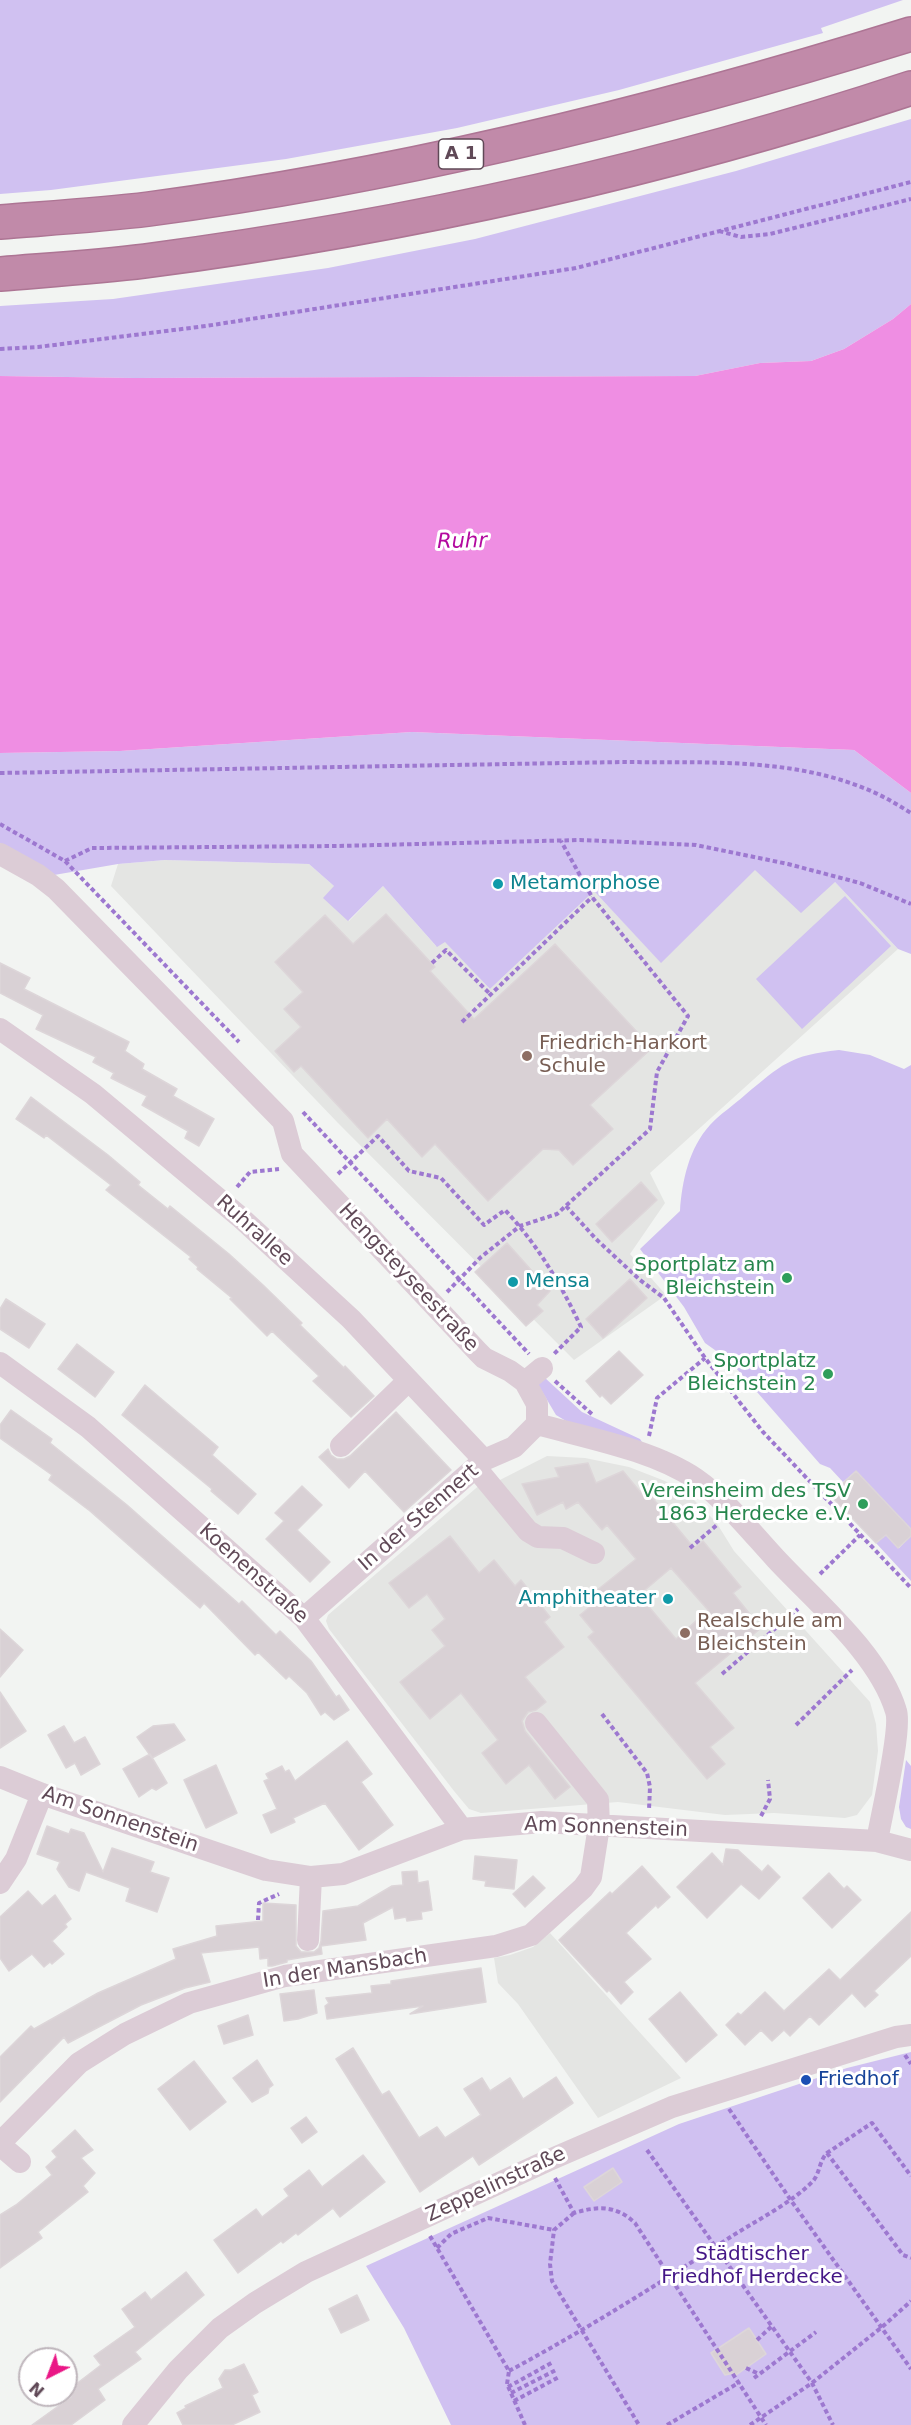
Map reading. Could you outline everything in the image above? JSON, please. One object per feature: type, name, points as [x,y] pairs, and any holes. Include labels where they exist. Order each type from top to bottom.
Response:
[{"type":"highway","name":"A 1","points":[[0,222],[148,209],[275,190],[457,156],[702,95],[911,34]]},
{"type":"highway","points":[[0,274],[155,259],[353,229],[446,211],[700,152],[911,88]]},
{"type":"street","name":"Hengsteyseestraße","points":[[0,854],[38,875],[56,889],[283,1121],[292,1154],[484,1358],[510,1371],[533,1375]]},
{"type":"street","name":"Ruhrallee","points":[[0,1029],[93,1094],[224,1203],[351,1319],[480,1464],[528,1531],[538,1537],[563,1539],[594,1553]]},
{"type":"street","name":"Koenenstraße","points":[[0,1362],[88,1427],[304,1618],[462,1829]]},
{"type":"street","points":[[533,1375],[537,1424],[648,1455],[696,1479],[732,1512],[866,1658],[883,1680],[897,1713],[893,1751],[877,1841],[911,1850]]},
{"type":"street","points":[[341,1446],[408,1381]]},
{"type":"street","name":"In der Stennert","points":[[304,1618],[480,1464],[514,1447],[537,1424]]},
{"type":"street","name":"In der Mansbach","points":[[20,2162],[0,2144],[79,2062],[125,2034],[189,2003],[285,1976],[495,1946],[531,1935],[583,1888],[591,1877],[599,1826],[598,1800],[536,1723]]},
{"type":"street","name":"Am Sonnenstein","points":[[0,1777],[42,1794],[266,1870],[303,1876],[343,1874],[462,1829],[542,1822],[877,1841]]},
{"type":"street","points":[[0,1882],[16,1859],[42,1794]]},
{"type":"street","points":[[303,1876],[308,1940]]},
{"type":"street","name":"Zeppelinstraße","points":[[133,2425],[178,2370],[220,2328],[306,2272],[547,2161],[672,2108],[896,2037],[911,2035]]},
{"type":"path","points":[[0,349],[38,347],[206,326],[576,268],[911,182]]},
{"type":"path","points":[[719,231],[741,237],[770,234],[911,199]]},
{"type":"path","points":[[0,773],[610,762],[706,763],[776,767],[810,772],[870,790],[911,813]]},
{"type":"path","points":[[0,824],[65,861],[242,1046]]},
{"type":"path","points":[[65,861],[92,848],[561,841],[696,845],[788,864],[860,883],[911,904]]},
{"type":"path","points":[[433,1305],[481,1257],[520,1226],[557,1214],[650,1129],[657,1072],[688,1016],[592,897],[561,841]]},
{"type":"path","points":[[462,1022],[592,897]]},
{"type":"path","points":[[432,963],[446,950],[491,995]]},
{"type":"path","points":[[296,1104],[458,1280],[533,1375],[569,1395],[599,1418]]},
{"type":"path","points":[[350,1163],[378,1137],[409,1171],[441,1178],[484,1225],[505,1210],[520,1226],[563,1287],[581,1327],[557,1351]]},
{"type":"path","points":[[224,1203],[250,1172],[269,1170]]},
{"type":"path","points":[[566,1206],[596,1239],[639,1280],[664,1298],[705,1358],[763,1432],[911,1588]]},
{"type":"path","points":[[638,1435],[648,1439],[657,1398],[705,1358]]},
{"type":"path","points":[[690,1548],[732,1512]]},
{"type":"path","points":[[722,1674],[808,1593],[860,1535]]},
{"type":"path","points":[[796,1725],[866,1658]]},
{"type":"path","points":[[602,1714],[647,1773],[650,1787],[648,1829]]},
{"type":"path","points":[[759,1835],[761,1814],[770,1799],[768,1780]]},
{"type":"path","points":[[258,1920],[259,1903],[293,1886],[303,1876]]},
{"type":"path","points":[[718,2093],[911,2369]]},
{"type":"path","points":[[510,2371],[671,2277],[790,2199],[813,2181],[822,2158],[827,2153],[872,2123],[911,2176]]},
{"type":"path","points":[[647,2150],[812,2383],[833,2425]]},
{"type":"path","points":[[827,2153],[903,2255],[911,2258]]},
{"type":"path","points":[[547,2161],[574,2213]]},
{"type":"path","points":[[639,2425],[552,2282],[550,2264],[554,2230],[574,2213],[602,2207],[612,2208],[628,2216],[635,2223],[740,2382],[765,2425]]},
{"type":"path","points":[[437,2248],[451,2234],[488,2218],[554,2230]]},
{"type":"path","points":[[421,2219],[510,2371],[508,2387],[525,2425]]},
{"type":"path","points":[[750,2425],[812,2383],[911,2301]]},
{"type":"path","points":[[757,2340],[772,2326]]},
{"type":"path","points":[[754,2378],[816,2332]]},
{"type":"path","points":[[508,2387],[552,2362]]},
{"type":"path","points":[[746,2368],[760,2374]]},
{"type":"path","points":[[511,2393],[556,2370]]},
{"type":"path","points":[[514,2401],[559,2377]]},
{"type":"path","points":[[667,2425],[740,2382]]},
{"type":"shaded area","name":"Friedrich-Harkort Schule","points":[[165,860],[309,864],[334,886],[349,921],[383,886],[436,946],[445,941],[490,989],[594,891],[661,962],[755,869],[835,882],[898,949],[650,1173],[665,1203],[630,1254],[666,1295],[574,1360],[338,1123],[111,886],[118,864]]},
{"type":"shaded area","points":[[547,1456],[585,1458],[629,1467],[665,1481],[694,1500],[716,1522],[734,1551],[870,1702],[876,1724],[878,1751],[872,1795],[857,1815],[845,1818],[774,1813],[725,1815],[618,1802],[481,1813],[469,1809],[329,1629],[326,1621],[328,1615],[482,1483],[496,1482]]},
{"type":"shaded area","points":[[550,1933],[681,2078],[598,2118],[518,2004],[498,1983],[494,1958],[533,1947]]},
{"type":"green space","points":[[0,0],[903,0],[821,28],[823,33],[619,90],[457,128],[286,159],[51,190],[0,194]]},
{"type":"green space","points":[[911,119],[911,304],[893,319],[844,349],[811,361],[760,363],[695,376],[134,378],[0,376],[0,306],[113,299],[328,268],[475,239],[736,171]]},
{"type":"green space","points":[[412,732],[854,750],[911,793],[911,954],[898,949],[835,882],[801,913],[755,870],[661,963],[594,891],[490,989],[445,942],[437,947],[383,886],[348,921],[323,898],[334,886],[309,864],[165,860],[118,864],[54,875],[0,843],[0,753],[120,751]]},
{"type":"green space","points":[[845,896],[891,946],[802,1029],[756,979]]},
{"type":"green space","name":"Sportplatz am Bleichstein","points":[[839,1050],[870,1055],[904,1069],[911,1065],[911,1529],[856,1471],[843,1482],[830,1468],[820,1464],[729,1360],[705,1343],[684,1307],[640,1249],[680,1211],[685,1177],[692,1154],[703,1134],[714,1121],[787,1063],[809,1055]]},
{"type":"green space","points":[[544,1377],[582,1412],[642,1442],[571,1424],[556,1415],[537,1383]]},
{"type":"green space","points":[[886,1535],[899,1548],[911,1536],[911,1581],[876,1543]]},
{"type":"green space","points":[[906,1760],[911,1766],[911,1829],[906,1827],[901,1819],[899,1807]]},
{"type":"green space","name":"Städtischer Friedhof Herdecke","points":[[911,2052],[911,2425],[451,2425],[404,2328],[366,2266],[679,2124],[847,2068]]},
{"type":"water","name":"Ruhr","points":[[911,304],[911,793],[854,750],[412,732],[120,751],[0,753],[0,376],[134,378],[695,376],[760,363],[811,361],[844,349],[893,319]]},
{"type":"building","points":[[386,914],[435,967],[430,971],[474,1019],[555,944],[652,1048],[590,1105],[613,1129],[573,1165],[559,1150],[543,1149],[488,1201],[435,1144],[422,1157],[387,1119],[368,1138],[301,1066],[294,1072],[275,1051],[301,1027],[284,1009],[303,992],[275,962],[325,915],[353,944]]},
{"type":"building","points":[[0,963],[30,978],[24,989],[129,1042],[125,1051],[144,1064],[142,1069],[177,1089],[173,1096],[214,1119],[199,1146],[185,1138],[188,1131],[142,1105],[147,1096],[111,1078],[114,1073],[93,1062],[96,1057],[36,1029],[43,1015],[0,993]]},
{"type":"building","points":[[31,1097],[108,1155],[140,1182],[138,1185],[168,1209],[170,1206],[229,1254],[374,1396],[351,1417],[313,1381],[319,1376],[272,1331],[267,1336],[230,1299],[232,1298],[197,1269],[198,1267],[189,1259],[191,1257],[106,1190],[111,1185],[46,1135],[44,1138],[16,1119]]},
{"type":"building","points":[[641,1182],[657,1200],[612,1242],[596,1224]]},
{"type":"building","name":"Mensa","points":[[507,1243],[550,1291],[537,1305],[543,1311],[526,1326],[475,1272]]},
{"type":"building","points":[[630,1279],[647,1298],[603,1338],[586,1319]]},
{"type":"building","points":[[6,1299],[45,1324],[29,1348],[0,1329],[0,1309]]},
{"type":"building","points":[[77,1344],[114,1372],[95,1397],[58,1369]]},
{"type":"building","points":[[619,1351],[643,1375],[611,1404],[602,1395],[600,1397],[586,1381]]},
{"type":"building","points":[[145,1385],[218,1447],[212,1455],[256,1494],[238,1514],[211,1491],[212,1489],[122,1415]]},
{"type":"building","points":[[11,1410],[52,1439],[50,1443],[127,1505],[239,1604],[242,1601],[276,1635],[280,1631],[311,1661],[336,1697],[339,1695],[349,1710],[334,1720],[325,1712],[321,1715],[307,1693],[289,1676],[286,1679],[258,1652],[255,1655],[204,1603],[200,1608],[90,1511],[49,1480],[52,1475],[0,1438],[0,1425]]},
{"type":"building","points":[[396,1412],[451,1470],[404,1512],[365,1471],[349,1488],[319,1457],[328,1449],[337,1459],[350,1456]]},
{"type":"building","points":[[588,1463],[596,1483],[623,1471],[646,1499],[650,1495],[694,1548],[703,1541],[741,1587],[733,1593],[761,1628],[695,1683],[734,1728],[710,1747],[725,1764],[707,1779],[588,1637],[594,1632],[580,1615],[591,1606],[586,1599],[636,1559],[607,1525],[602,1530],[578,1502],[566,1509],[563,1502],[537,1515],[522,1484],[559,1477],[555,1468]],"holes":[[[671,1568],[708,1610],[676,1639],[639,1595]]]},
{"type":"building","name":"Vereinsheim des TSV 1863 Herdecke e.V.","points":[[856,1471],[911,1529],[911,1536],[898,1548],[886,1535],[876,1543],[830,1495]]},
{"type":"building","points":[[302,1486],[322,1505],[297,1530],[330,1562],[310,1582],[266,1539],[284,1521],[275,1513]]},
{"type":"building","points":[[450,1536],[479,1573],[494,1560],[515,1586],[521,1580],[550,1617],[544,1622],[564,1647],[525,1677],[546,1702],[536,1710],[528,1712],[522,1721],[525,1731],[570,1787],[555,1799],[529,1765],[506,1784],[482,1753],[498,1740],[461,1693],[430,1719],[400,1682],[445,1646],[432,1630],[445,1619],[427,1594],[409,1608],[389,1583]]},
{"type":"building","points":[[0,1629],[23,1650],[0,1677]]},
{"type":"building","points":[[0,1692],[26,1731],[0,1748]]},
{"type":"building","points":[[174,1724],[185,1740],[152,1758],[137,1737],[153,1726]]},
{"type":"building","points":[[64,1726],[74,1743],[85,1737],[100,1764],[81,1775],[75,1763],[66,1768],[48,1735]]},
{"type":"building","points":[[347,1741],[372,1774],[361,1782],[393,1825],[359,1850],[325,1803],[293,1818],[295,1822],[271,1833],[263,1815],[277,1809],[264,1781],[269,1779],[266,1774],[282,1766],[285,1772],[289,1770],[295,1781]]},
{"type":"building","points":[[150,1754],[167,1783],[156,1790],[152,1788],[139,1797],[123,1769]]},
{"type":"building","points":[[216,1765],[237,1813],[206,1828],[184,1780]]},
{"type":"building","points":[[47,1826],[69,1834],[71,1829],[84,1833],[103,1872],[112,1848],[154,1862],[150,1872],[169,1878],[157,1912],[126,1901],[130,1888],[86,1872],[79,1891],[69,1887],[57,1869],[60,1862],[37,1854]]},
{"type":"building","points":[[726,1849],[738,1850],[762,1872],[768,1865],[780,1877],[759,1899],[741,1884],[707,1918],[677,1887],[712,1853],[723,1865]]},
{"type":"building","points":[[475,1856],[517,1860],[514,1889],[485,1886],[486,1881],[473,1879]]},
{"type":"building","points":[[642,1866],[670,1897],[658,1908],[656,1905],[626,1933],[651,1959],[624,1982],[633,1992],[621,2004],[559,1940],[610,1892],[612,1894]]},
{"type":"building","points":[[417,1871],[418,1883],[428,1881],[432,1910],[421,1912],[422,1919],[407,1921],[406,1917],[395,1919],[393,1907],[363,1923],[366,1940],[321,1946],[322,1954],[287,1960],[287,1962],[272,1966],[268,1966],[268,1958],[260,1959],[259,1947],[201,1953],[210,1982],[185,1988],[141,2005],[68,2043],[64,2037],[0,2102],[0,2057],[31,2026],[34,2029],[98,1993],[176,1959],[173,1949],[217,1936],[216,1926],[263,1921],[263,1903],[296,1905],[296,1946],[301,1952],[314,1952],[319,1948],[321,1941],[323,1911],[358,1906],[392,1886],[403,1885],[402,1872]]},
{"type":"building","points":[[829,1873],[844,1889],[847,1886],[861,1900],[832,1928],[803,1898]]},
{"type":"building","points":[[533,1876],[545,1888],[525,1907],[513,1894]]},
{"type":"building","points":[[28,1891],[42,1906],[55,1895],[71,1919],[65,1924],[67,1927],[52,1941],[64,1954],[52,1964],[50,1962],[44,1967],[32,1954],[9,1971],[0,1958],[0,1917]]},
{"type":"building","points":[[911,1912],[911,1956],[874,1991],[878,1995],[865,2007],[852,1993],[819,2025],[810,2016],[790,2036],[784,2030],[772,2041],[761,2030],[745,2045],[726,2025],[738,2013],[741,2015],[765,1992],[784,2011],[829,1969],[840,1980]]},
{"type":"building","points":[[481,1968],[486,2002],[410,2014],[423,2006],[327,2019],[325,2006],[329,2003],[326,1998],[372,1993],[371,1986],[391,1984],[391,1981]]},
{"type":"building","points":[[314,1990],[317,2013],[284,2021],[280,1994]]},
{"type":"building","points":[[680,1992],[717,2035],[686,2062],[649,2019]]},
{"type":"building","points":[[248,2015],[253,2035],[224,2044],[218,2026]]},
{"type":"building","points":[[353,2048],[382,2095],[389,2091],[419,2138],[437,2127],[445,2138],[481,2115],[464,2089],[482,2078],[490,2091],[510,2078],[523,2099],[556,2077],[573,2103],[479,2165],[473,2156],[420,2192],[336,2059]]},
{"type":"building","points":[[257,2060],[273,2085],[269,2088],[268,2093],[252,2102],[233,2078]]},
{"type":"building","points":[[194,2061],[226,2102],[190,2130],[158,2089]]},
{"type":"building","points":[[306,2117],[317,2132],[302,2143],[291,2128]]},
{"type":"building","points":[[75,2130],[93,2150],[81,2158],[95,2173],[83,2186],[88,2192],[38,2232],[42,2238],[0,2268],[0,2215],[16,2205],[52,2175],[46,2167],[57,2157],[52,2151]]},
{"type":"building","points":[[363,2155],[385,2182],[340,2217],[333,2208],[298,2235],[296,2233],[283,2243],[281,2241],[238,2273],[214,2240],[256,2209],[262,2217],[289,2196],[284,2189],[309,2170],[322,2187]]},
{"type":"building","points":[[613,2168],[622,2182],[594,2201],[584,2187]]},
{"type":"building","points":[[186,2272],[204,2295],[135,2352],[141,2359],[98,2389],[105,2400],[71,2425],[32,2425],[57,2407],[78,2407],[78,2383],[101,2365],[94,2356],[135,2327],[122,2309],[145,2292],[151,2300]]},
{"type":"building","points":[[357,2295],[369,2320],[341,2333],[329,2309]]},
{"type":"building","points":[[749,2328],[766,2354],[736,2375],[734,2373],[725,2375],[711,2353]]},
{"type":"building","points":[[244,2364],[258,2392],[252,2395],[260,2412],[232,2425],[183,2425],[177,2413],[186,2408],[185,2406],[223,2388],[219,2379],[225,2370],[231,2370]]},
{"type":"place","name":"Metamorphose","points":[[498,884]]},
{"type":"place","name":"Friedrich-Harkort Schule","points":[[527,1056]]},
{"type":"place","name":"Sportplatz am Bleichstein","points":[[787,1278]]},
{"type":"place","name":"Mensa","points":[[513,1282]]},
{"type":"place","name":"Sportplatz Bleichstein 2","points":[[828,1374]]},
{"type":"place","name":"Vereinsheim des TSV 1863 Herdecke e.V.","points":[[863,1504]]},
{"type":"place","name":"Amphitheater","points":[[668,1599]]},
{"type":"place","name":"Realschule am Bleichstein","points":[[685,1633]]},
{"type":"place","name":"Friedhof","points":[[806,2080]]}]
